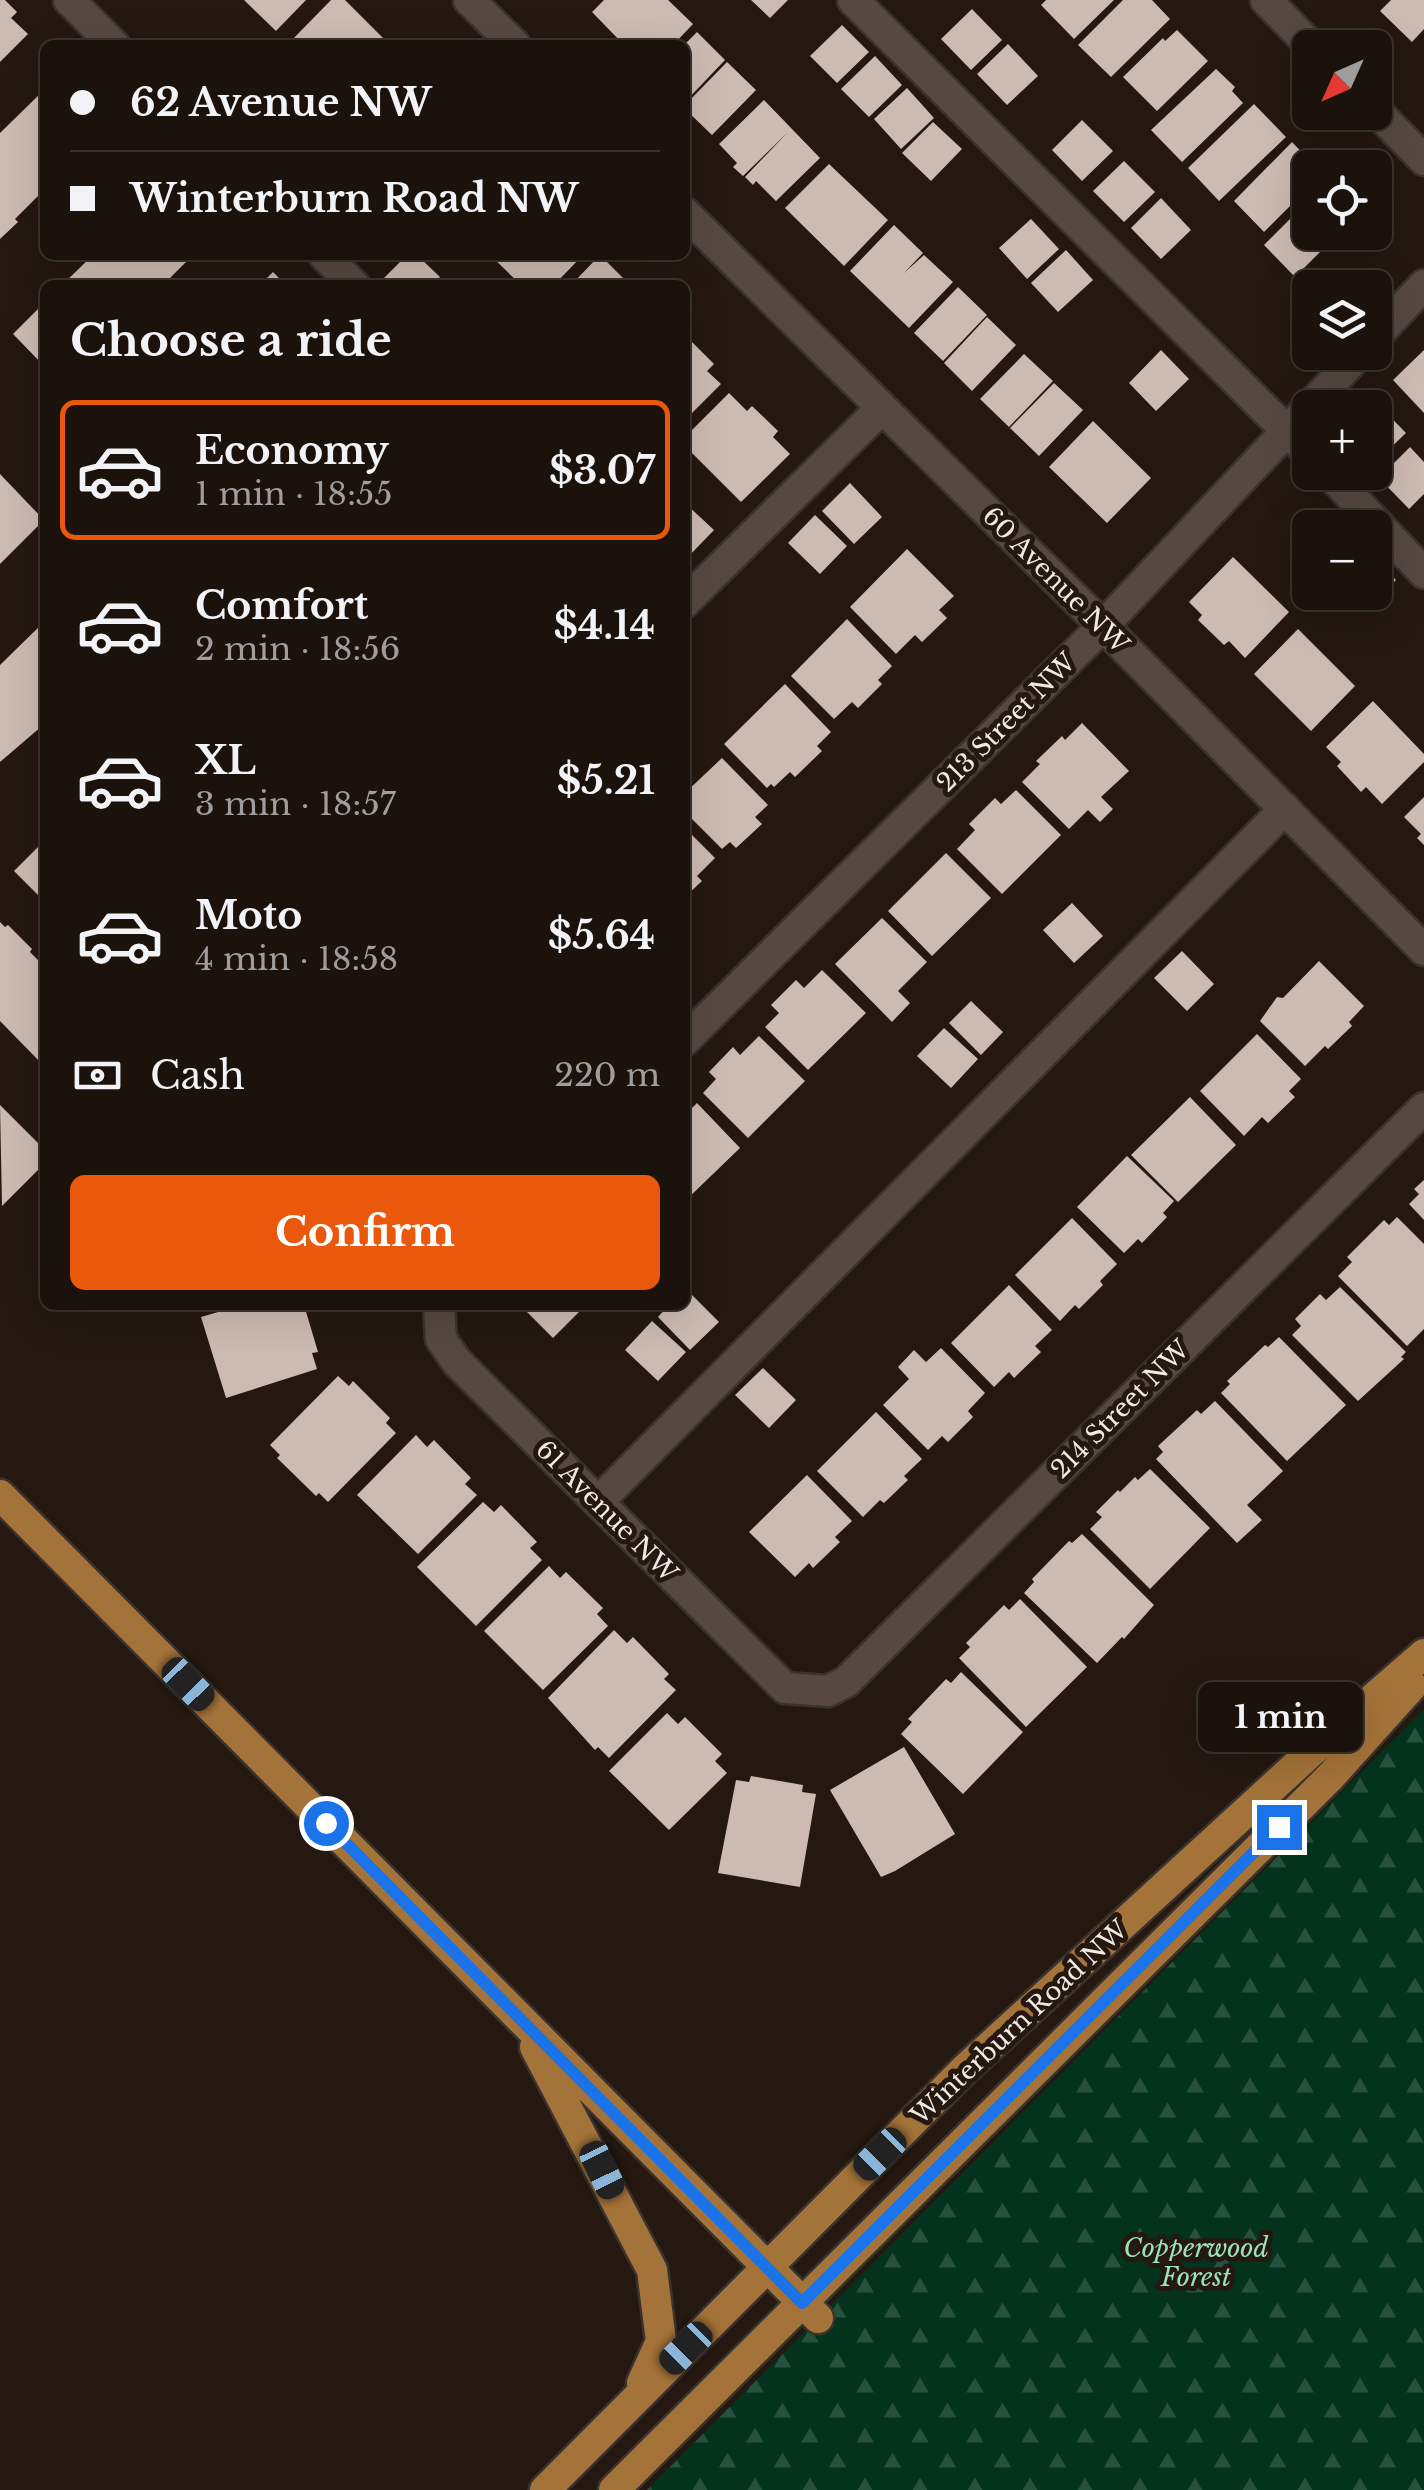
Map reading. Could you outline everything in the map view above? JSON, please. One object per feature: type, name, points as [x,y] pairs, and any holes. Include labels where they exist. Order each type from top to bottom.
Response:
[{"type":"main road","points":[[0,1495],[810,2310]]},
{"type":"main road","name":"Winterburn Road NW","points":[[545,2490],[964,2069],[1310,1752],[1424,1654]]},
{"type":"main road","name":"Winterburn Road NW","points":[[614,2490],[810,2310],[1318,1788],[1424,1673]]},
{"type":"main road","points":[[519,2018],[652,2270],[661,2341],[633,2402]]},
{"type":"street","points":[[69,0],[109,40]]},
{"type":"street","points":[[470,0],[510,40]]},
{"type":"street","points":[[852,0],[1292,434]]},
{"type":"street","points":[[1266,0],[1295,30]]},
{"type":"street","points":[[1392,127],[1424,160]]},
{"type":"street","name":"60 Avenue NW","points":[[690,218],[1424,950]]},
{"type":"street","points":[[329,260],[349,280]]},
{"type":"street","points":[[1392,319],[1424,285]]},
{"type":"street","name":"213 Street NW","points":[[690,1035],[1103,626],[1344,370]]},
{"type":"street","points":[[690,597],[882,408]]},
{"type":"street","points":[[1345,490],[1424,573]]},
{"type":"street","points":[[598,1502],[1284,810]]},
{"type":"street","name":"214 Street NW","points":[[807,1692],[828,1691],[846,1682],[1424,1108]]},
{"type":"street","name":"61 Avenue NW","points":[[439,1310],[441,1339],[458,1362],[785,1688],[807,1692]]},
{"type":"green space","name":"Copperwood Forest","points":[[1424,1709],[1424,2490],[647,2490]]},
{"type":"building","points":[[0,0],[17,12],[11,18],[28,34],[0,62]]},
{"type":"building","points":[[244,0],[306,0],[276,31]]},
{"type":"building","points":[[331,0],[345,0],[385,40],[292,40]]},
{"type":"building","points":[[604,0],[668,0],[693,24],[678,40],[619,40],[592,12]]},
{"type":"building","points":[[751,0],[788,0],[770,18]]},
{"type":"building","points":[[1046,0],[1114,0],[1074,39],[1041,5]]},
{"type":"building","points":[[1123,0],[1152,0],[1170,19],[1111,77],[1078,45]]},
{"type":"building","points":[[1391,0],[1424,0],[1424,29],[1412,42],[1380,11]]},
{"type":"building","points":[[972,9],[1002,40],[971,70],[941,39]]},
{"type":"building","points":[[842,25],[869,52],[837,83],[810,56]]},
{"type":"building","points":[[1177,30],[1208,61],[1157,111],[1123,77],[1163,38],[1165,41]]},
{"type":"building","points":[[697,32],[725,60],[690,97],[690,40]]},
{"type":"building","points":[[1008,44],[1038,76],[1007,105],[977,74]]},
{"type":"building","points":[[875,56],[902,85],[869,117],[841,89]]},
{"type":"building","points":[[727,62],[756,90],[712,135],[690,114],[690,100]]},
{"type":"building","points":[[1216,69],[1235,87],[1232,91],[1243,103],[1182,162],[1151,130]]},
{"type":"building","points":[[907,88],[934,118],[901,149],[874,119]]},
{"type":"building","points":[[40,94],[40,194],[0,239],[0,133]]},
{"type":"building","points":[[764,100],[820,158],[776,201],[756,181],[753,185],[745,177],[788,132],[743,176],[719,144]]},
{"type":"building","points":[[1254,104],[1286,137],[1219,201],[1188,168]]},
{"type":"building","points":[[1082,120],[1113,151],[1082,181],[1052,150]]},
{"type":"building","points":[[933,122],[962,149],[931,181],[902,153]]},
{"type":"building","points":[[1292,142],[1300,150],[1292,150],[1292,204],[1264,232],[1234,201]]},
{"type":"building","points":[[1124,161],[1155,192],[1124,222],[1093,191]]},
{"type":"building","points":[[829,164],[888,220],[844,266],[785,208]]},
{"type":"building","points":[[1161,198],[1191,230],[1161,259],[1131,228]]},
{"type":"building","points":[[1292,217],[1292,250],[1322,250],[1302,270],[1292,270],[1292,274],[1264,245]]},
{"type":"building","points":[[1031,219],[1059,249],[1027,279],[999,248]]},
{"type":"building","points":[[894,225],[923,253],[904,273],[924,255],[953,282],[909,328],[850,271]]},
{"type":"building","points":[[1066,250],[1093,280],[1058,312],[1031,283]]},
{"type":"building","points":[[88,260],[188,260],[168,280],[67,280]]},
{"type":"building","points":[[402,260],[422,260],[440,277],[437,280],[383,279]]},
{"type":"building","points":[[495,260],[578,260],[559,280],[516,280]]},
{"type":"building","points":[[595,260],[605,260],[625,280],[576,280]]},
{"type":"building","points":[[273,272],[281,280],[265,280]]},
{"type":"building","points":[[958,287],[987,315],[943,361],[914,333]]},
{"type":"building","points":[[40,307],[40,362],[13,334]]},
{"type":"building","points":[[987,317],[1016,345],[972,391],[944,363]]},
{"type":"building","points":[[690,340],[714,364],[707,371],[721,384],[690,415]]},
{"type":"building","points":[[1161,350],[1189,379],[1156,411],[1129,383]]},
{"type":"building","points":[[1424,350],[1424,413],[1393,380]]},
{"type":"building","points":[[1024,354],[1053,381],[1009,427],[980,399]]},
{"type":"building","points":[[1054,383],[1083,410],[1039,456],[1010,428]]},
{"type":"building","points":[[729,393],[747,411],[752,406],[778,431],[773,437],[790,454],[741,502],[690,451],[690,432]]},
{"type":"building","points":[[1392,419],[1406,433],[1392,447]]},
{"type":"building","points":[[1093,421],[1151,478],[1107,523],[1049,467]]},
{"type":"building","points":[[1410,447],[1424,462],[1424,494],[1409,509],[1391,490],[1392,465]]},
{"type":"building","points":[[0,474],[40,516],[40,524],[0,564]]},
{"type":"building","points":[[850,483],[882,517],[854,544],[822,511]]},
{"type":"building","points":[[690,508],[714,530],[690,555]]},
{"type":"building","points":[[815,515],[847,546],[820,574],[788,543]]},
{"type":"building","points":[[907,549],[954,596],[939,610],[947,618],[922,642],[915,635],[896,654],[850,607]]},
{"type":"building","points":[[1233,557],[1289,612],[1245,658],[1229,641],[1224,645],[1198,620],[1202,615],[1189,602]]},
{"type":"building","points":[[847,619],[892,666],[878,680],[882,684],[858,708],[852,702],[834,719],[791,676]]},
{"type":"building","points":[[40,626],[40,728],[0,762],[0,665]]},
{"type":"building","points":[[1298,629],[1355,686],[1311,731],[1254,674]]},
{"type":"building","points":[[785,684],[831,732],[817,746],[822,751],[795,777],[790,772],[774,787],[771,784],[767,788],[724,744]]},
{"type":"building","points":[[1373,701],[1424,754],[1424,762],[1382,804],[1366,787],[1361,792],[1326,747]]},
{"type":"building","points":[[1082,723],[1129,771],[1101,797],[1113,809],[1100,822],[1088,810],[1069,829],[1022,782],[1040,764],[1036,761]]},
{"type":"building","points":[[722,758],[768,805],[755,817],[762,824],[736,848],[730,842],[722,849],[690,817],[690,788]]},
{"type":"building","points":[[1016,790],[1061,835],[1002,894],[957,849],[975,830],[969,824],[995,798],[1001,804]]},
{"type":"building","points":[[1424,797],[1424,845],[1417,838],[1421,834],[1404,817]]},
{"type":"building","points":[[690,833],[715,858],[697,876],[702,881],[690,892]]},
{"type":"building","points":[[40,845],[40,897],[14,871]]},
{"type":"building","points":[[946,853],[991,898],[932,956],[888,911]]},
{"type":"building","points":[[1072,903],[1103,936],[1074,963],[1043,930]]},
{"type":"building","points":[[882,918],[927,962],[898,991],[910,1003],[892,1022],[835,964]]},
{"type":"building","points":[[0,922],[32,949],[30,952],[40,962],[40,1062],[0,1021]]},
{"type":"building","points":[[1182,951],[1214,984],[1187,1011],[1154,978]]},
{"type":"building","points":[[1319,961],[1364,1006],[1349,1022],[1352,1026],[1305,1066],[1260,1021],[1277,997],[1283,998]]},
{"type":"building","points":[[822,970],[866,1013],[808,1070],[765,1027],[779,1013],[771,1005],[796,980],[804,988]]},
{"type":"building","points":[[971,1001],[1003,1032],[981,1055],[949,1023]]},
{"type":"building","points":[[944,1028],[978,1059],[951,1088],[917,1056]]},
{"type":"building","points":[[1257,1034],[1301,1079],[1289,1091],[1295,1097],[1268,1123],[1262,1117],[1244,1136],[1200,1091]]},
{"type":"building","points":[[759,1036],[805,1081],[748,1138],[703,1093],[716,1079],[709,1072],[733,1047],[740,1055]]},
{"type":"building","points":[[1190,1097],[1236,1145],[1178,1202],[1131,1155]]},
{"type":"building","points":[[697,1103],[740,1148],[690,1196],[690,1110]]},
{"type":"building","points":[[0,1105],[40,1145],[40,1168],[2,1206]]},
{"type":"building","points":[[1127,1156],[1174,1201],[1163,1213],[1167,1217],[1142,1243],[1138,1239],[1124,1253],[1077,1207]]},
{"type":"building","points":[[1424,1180],[1424,1220],[1409,1204],[1419,1194],[1414,1189]]},
{"type":"building","points":[[1397,1217],[1424,1244],[1424,1329],[1407,1346],[1338,1276],[1352,1262],[1347,1257],[1384,1220],[1389,1225]]},
{"type":"building","points":[[1072,1218],[1117,1264],[1079,1309],[1075,1305],[1060,1321],[1015,1275]]},
{"type":"building","points":[[1009,1285],[1052,1330],[1035,1346],[1041,1352],[1014,1378],[1009,1372],[994,1387],[951,1343]]},
{"type":"building","points":[[1340,1287],[1406,1352],[1401,1357],[1404,1359],[1358,1401],[1292,1335],[1301,1326],[1295,1319],[1320,1294],[1326,1300]]},
{"type":"building","points":[[690,1293],[719,1322],[690,1350],[658,1317],[664,1310],[690,1310]]},
{"type":"building","points":[[225,1310],[305,1310],[318,1352],[312,1353],[317,1369],[226,1398],[201,1317]]},
{"type":"building","points":[[525,1310],[581,1310],[553,1338]]},
{"type":"building","points":[[652,1321],[686,1352],[658,1381],[625,1350]]},
{"type":"building","points":[[1279,1337],[1346,1405],[1287,1461],[1221,1393],[1230,1384],[1227,1381]]},
{"type":"building","points":[[941,1348],[985,1393],[968,1411],[973,1417],[948,1442],[942,1436],[928,1450],[883,1405],[909,1379],[898,1367],[914,1350],[926,1362]]},
{"type":"building","points":[[763,1368],[796,1400],[769,1428],[735,1395]]},
{"type":"building","points":[[338,1376],[349,1386],[353,1381],[390,1418],[386,1423],[396,1433],[328,1502],[319,1493],[316,1496],[277,1458],[280,1455],[270,1445]]},
{"type":"building","points":[[1215,1401],[1283,1471],[1247,1505],[1262,1520],[1237,1543],[1156,1459],[1163,1452],[1158,1446],[1197,1410],[1201,1414]]},
{"type":"building","points":[[876,1412],[922,1459],[904,1476],[908,1480],[863,1517],[817,1471]]},
{"type":"building","points":[[416,1435],[427,1447],[434,1440],[471,1478],[465,1484],[477,1495],[418,1554],[357,1495]]},
{"type":"building","points":[[1150,1469],[1210,1528],[1150,1589],[1090,1529],[1102,1517],[1096,1512],[1118,1490]]},
{"type":"building","points":[[807,1475],[852,1521],[835,1537],[840,1542],[813,1568],[809,1563],[795,1577],[749,1532]]},
{"type":"building","points":[[483,1502],[494,1512],[501,1505],[537,1542],[530,1548],[542,1560],[476,1626],[417,1567]]},
{"type":"building","points":[[1082,1534],[1154,1605],[1097,1663],[1024,1593],[1034,1582],[1032,1579],[1069,1541],[1072,1543]]},
{"type":"building","points":[[549,1566],[560,1578],[566,1572],[603,1608],[597,1614],[608,1626],[543,1690],[484,1631]]},
{"type":"building","points":[[1020,1599],[1087,1667],[1026,1727],[959,1658],[970,1647],[966,1643],[1004,1605],[1009,1610]]},
{"type":"building","points":[[614,1630],[627,1643],[633,1637],[669,1674],[664,1679],[676,1690],[609,1758],[598,1747],[595,1750],[548,1698]]},
{"type":"building","points":[[961,1672],[1023,1732],[963,1794],[901,1734],[912,1722],[908,1719],[946,1679],[951,1683]]},
{"type":"building","points":[[667,1713],[678,1724],[685,1717],[722,1754],[715,1761],[727,1773],[669,1830],[609,1771]]},
{"type":"building","points":[[904,1747],[955,1834],[881,1877],[830,1790]]},
{"type":"building","points":[[751,1776],[803,1785],[802,1792],[816,1794],[800,1887],[718,1873],[736,1780],[749,1782]]},
{"type":"route","points":[[326,1823],[802,2303],[1279,1827]]}]
